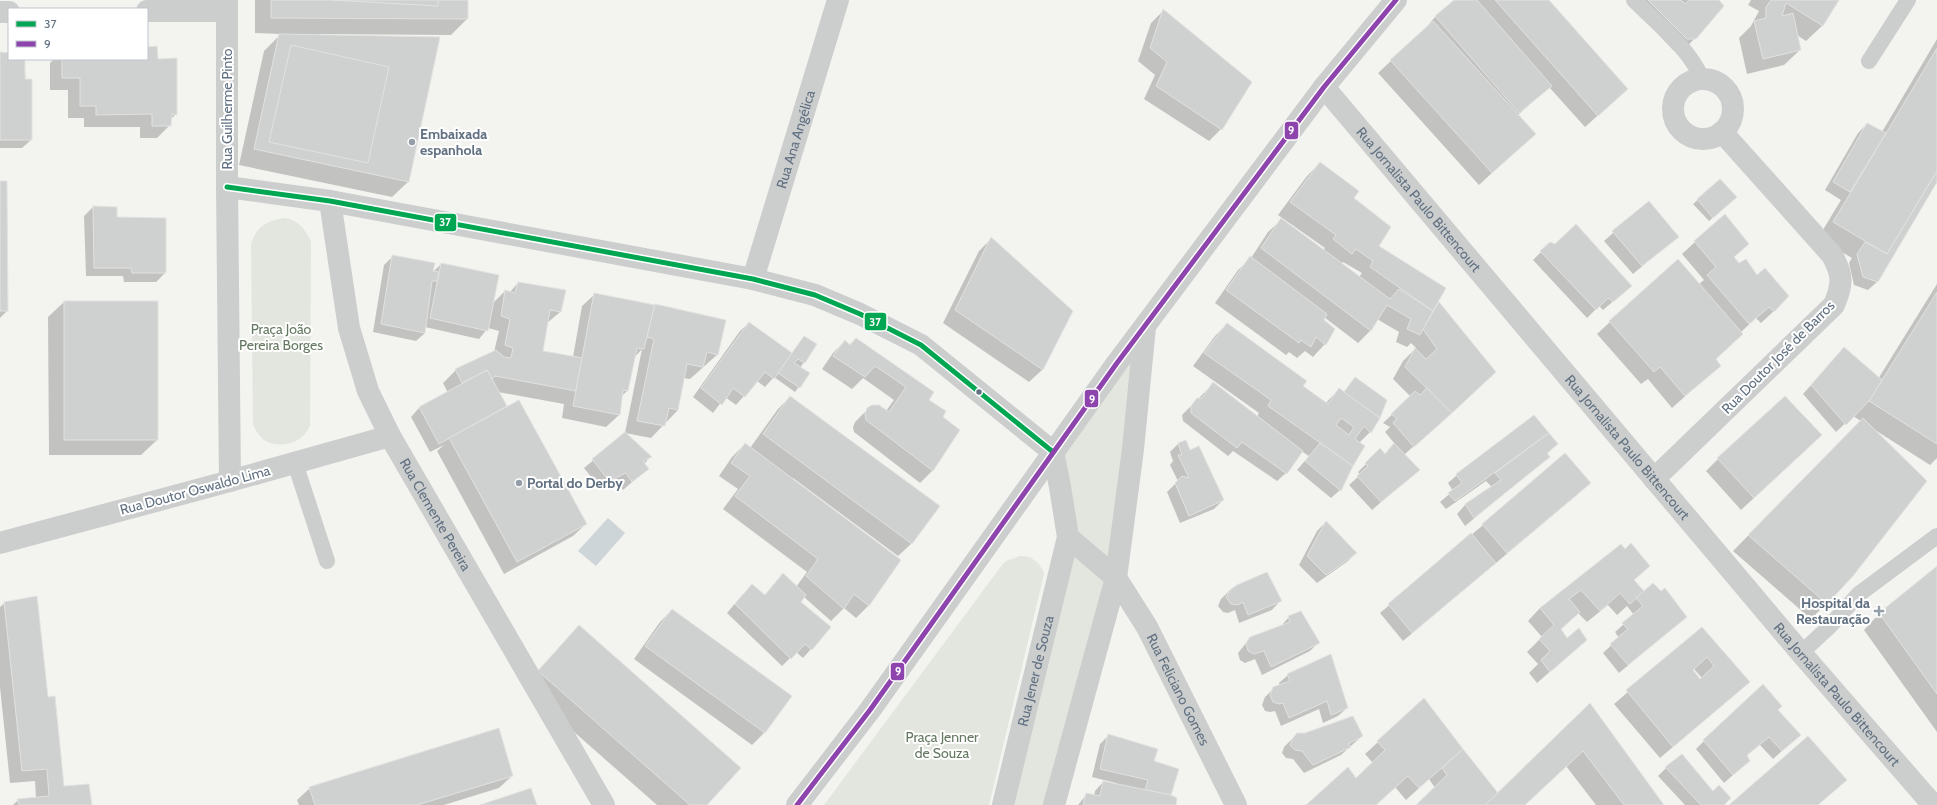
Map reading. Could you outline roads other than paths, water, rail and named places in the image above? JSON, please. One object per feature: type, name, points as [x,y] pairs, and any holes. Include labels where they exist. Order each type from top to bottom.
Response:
[{"type":"street","name":"Rua Ana Angélica","points":[[753,279],[838,0]]},
{"type":"street","points":[[797,805],[870,710],[1052,452],[1145,327],[1324,87],[1396,0]]},
{"type":"street","points":[[148,11],[227,5]]},
{"type":"street","name":"Rua Guilherme Pinto","points":[[227,5],[230,482]]},
{"type":"street","points":[[1702,79],[1717,83],[1725,89],[1731,98],[1733,115],[1729,124],[1722,132],[1712,138],[1701,139],[1691,136],[1682,130],[1674,116],[1673,106],[1676,96],[1682,87],[1691,81],[1702,79]]},
{"type":"street","name":"Rua Jornalista Paulo Bittencourt","points":[[1324,87],[1801,653],[1933,805]]},
{"type":"street","name":"Rua Doutor José de Barros","points":[[1654,479],[1834,305],[1840,291],[1840,270],[1832,255],[1722,132]]},
{"type":"street","points":[[227,188],[330,201],[753,279],[815,295],[860,314],[921,344],[1052,452]]},
{"type":"street","name":"Rua Clemente Pereira","points":[[330,201],[349,328],[368,391],[390,436],[604,805]]},
{"type":"street","points":[[1054,805],[1116,578],[1133,449],[1145,327]]},
{"type":"street","name":"Rua Doutor Oswaldo Lima","points":[[0,543],[230,482],[390,436]]},
{"type":"street","name":"Rua Jener de Souza","points":[[1003,805],[1068,537],[1060,487],[1052,452]]},
{"type":"street","points":[[1068,537],[1116,578]]},
{"type":"street","name":"Rua Feliciano Gomes","points":[[1116,578],[1147,627],[1236,805]]},
{"type":"lane","points":[[1634,0],[1688,56],[1696,66],[1702,79]]},
{"type":"lane","points":[[1869,61],[1908,0]]},
{"type":"lane","points":[[295,463],[327,561]]},
{"type":"lane","points":[[1801,653],[1828,628],[1859,594],[1937,536]]},
{"type":"place","name":"Embaixada espanhola","points":[[412,142]]},
{"type":"place","name":"Portal do Derby","points":[[519,483]]},
{"type":"place","name":"Hospital da Restauração","points":[[1879,611]]},
{"type":"park label","name":"Praça João Pereira Borges","points":[[281,338]]},
{"type":"park label","name":"Praça Jenner de Souza","points":[[942,746]]}]
